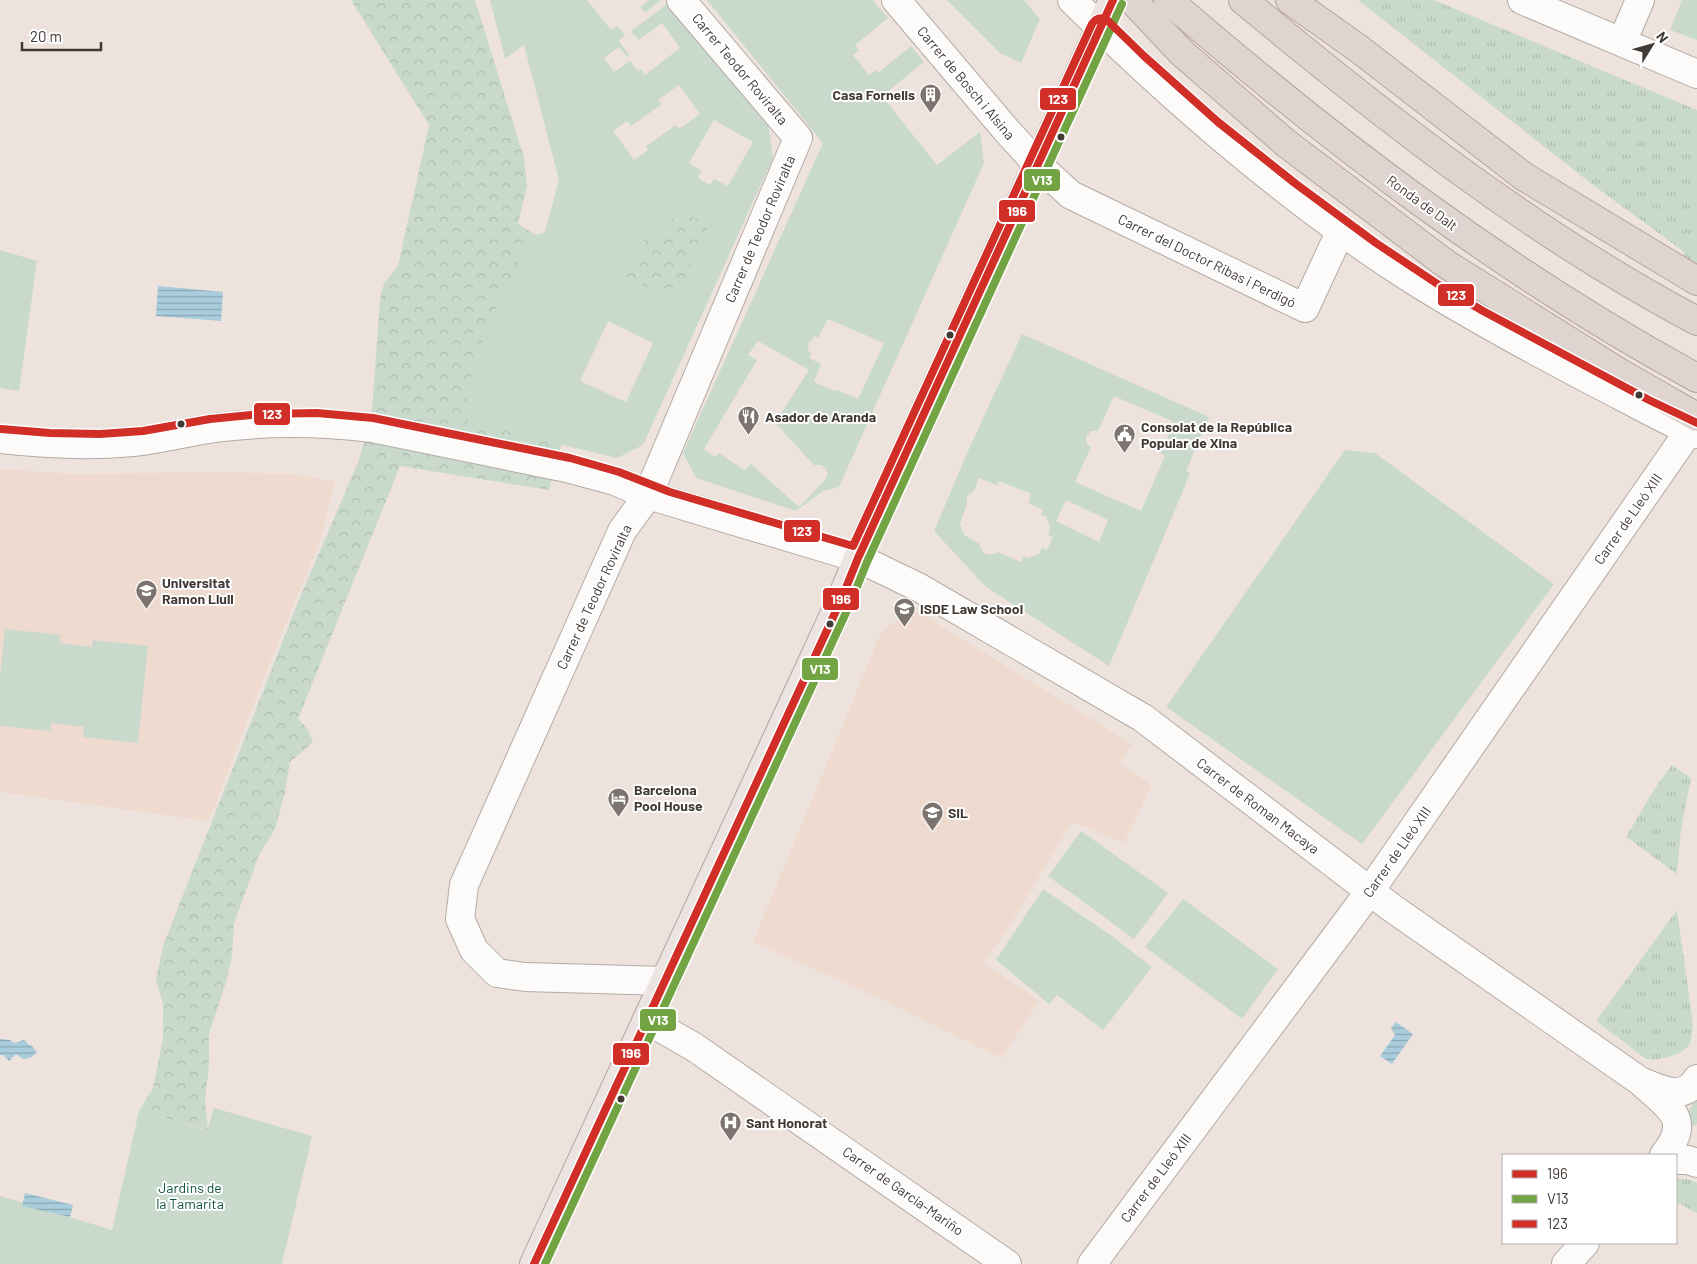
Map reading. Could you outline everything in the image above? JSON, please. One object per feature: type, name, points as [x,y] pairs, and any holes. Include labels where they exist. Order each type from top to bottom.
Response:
[{"type":"highway","name":"Ronda de Dalt","points":[[1168,0],[1239,62],[1341,144],[1410,195],[1501,260],[1588,315],[1697,378]]},
{"type":"highway","points":[[1243,0],[1314,59],[1466,174],[1562,242],[1697,322]]},
{"type":"highway","points":[[1290,0],[1359,49],[1523,176],[1697,281]]},
{"type":"highway","points":[[1114,9],[1182,53],[1288,144],[1446,264],[1620,374],[1694,427]]},
{"type":"main road","points":[[534,1264],[841,600],[858,558],[1038,166],[1114,9]]},
{"type":"street","name":"Carrer Teodor Roviralta","points":[[681,0],[798,138]]},
{"type":"street","name":"Carrer de Bosch i Alsina","points":[[896,0],[1038,166]]},
{"type":"street","points":[[1072,0],[1114,9],[1133,60],[1222,137],[1312,210],[1413,280],[1520,343],[1694,427]]},
{"type":"street","points":[[1522,0],[1697,74]]},
{"type":"street","points":[[1622,42],[1640,0]]},
{"type":"street","name":"Carrer de Teodor Roviralta","points":[[666,980],[525,977],[497,973],[474,950],[460,919],[464,885],[622,531],[648,495],[798,138]]},
{"type":"street","name":"Carrer del Doctor Ribas i Perdigó","points":[[1038,166],[1070,195],[1304,308],[1341,230]]},
{"type":"street","name":"Carrer de Roman Macaya","points":[[0,439],[26,442],[134,442],[223,427],[279,422],[339,424],[372,428],[567,468],[615,481],[648,495],[858,558],[926,591],[1143,718],[1370,891],[1640,1081],[1675,1115],[1678,1126],[1677,1135],[1665,1154]]},
{"type":"street","name":"Carrer de Lleó XIII","points":[[1092,1264],[1370,891],[1694,427]]},
{"type":"street","name":"Carrer de García-Mariño","points":[[647,1020],[694,1047],[1008,1264]]},
{"type":"street","name":"Carrer de Roman Macaya","points":[[1640,1081],[1661,1090],[1675,1093],[1694,1085],[1697,1079]]},
{"type":"street","points":[[1677,1154],[1697,1143]]},
{"type":"street","points":[[1677,1160],[1688,1160],[1697,1163]]},
{"type":"street","points":[[1566,1264],[1584,1244]]},
{"type":"shaded area","name":"Universitat Ramon Llull","points":[[0,469],[75,474],[219,472],[294,474],[335,482],[320,541],[263,680],[209,821],[0,792]]},
{"type":"shaded area","name":"SIL","points":[[912,608],[1132,744],[1120,763],[1152,785],[1124,843],[1072,822],[1004,935],[983,963],[1039,1000],[1002,1058],[875,996],[753,942],[881,633]]},
{"type":"green space","points":[[351,0],[475,0],[524,158],[527,186],[518,224],[536,235],[562,226],[634,177],[738,233],[694,323],[554,254],[563,439],[549,490],[400,466],[298,719],[307,728],[313,742],[290,762],[285,793],[275,829],[259,855],[234,923],[232,956],[226,982],[209,1034],[209,1066],[205,1100],[208,1130],[139,1111],[153,1088],[163,1039],[163,1005],[156,979],[163,946],[298,602],[359,460],[372,409],[380,300],[384,283],[398,266],[429,125]]},
{"type":"green space","points":[[490,0],[587,0],[611,30],[618,26],[625,35],[619,41],[629,55],[627,57],[619,47],[604,58],[614,72],[630,61],[638,71],[641,69],[645,75],[680,48],[662,23],[639,40],[631,31],[670,2],[768,124],[773,158],[643,445],[617,458],[468,422],[466,394],[487,326],[523,253],[543,239],[559,180],[524,45],[505,59]],"holes":[[[679,85],[700,114],[679,129],[676,125],[646,146],[648,150],[634,160],[613,131],[627,121],[631,126],[662,104],[658,100]],[[714,120],[753,142],[728,186],[714,179],[710,185],[698,178],[702,171],[689,163]],[[679,208],[708,226],[676,299],[626,278],[648,231],[662,237]],[[608,321],[653,343],[626,402],[580,381]]]},
{"type":"green space","points":[[649,0],[661,0],[645,13],[640,7]]},
{"type":"green space","points":[[707,0],[873,0],[888,18],[855,45],[859,51],[853,55],[869,75],[876,70],[878,73],[911,46],[924,62],[882,96],[937,165],[980,132],[984,163],[839,487],[823,491],[796,511],[696,478],[683,453],[823,143]],"holes":[[[828,319],[884,343],[858,399],[814,382],[821,364],[809,358],[811,353],[808,351],[809,342],[815,336],[818,338]],[[758,341],[809,370],[775,423],[814,465],[822,465],[828,473],[825,480],[799,507],[751,464],[744,470],[719,453],[715,457],[704,449],[757,360],[748,355]]]},
{"type":"green space","points":[[947,0],[1024,0],[1040,19],[1021,63],[1000,53]]},
{"type":"green space","points":[[1358,0],[1434,0],[1697,110],[1697,269],[1685,262],[1683,251],[1593,185]]},
{"type":"green space","points":[[1682,0],[1697,0],[1697,40],[1670,30]]},
{"type":"green space","points":[[0,250],[37,261],[19,391],[0,388]]},
{"type":"green space","points":[[1022,334],[1209,417],[1186,471],[1190,473],[1183,491],[1109,666],[986,587],[934,531],[968,451]],"holes":[[[1114,396],[1174,422],[1160,453],[1165,456],[1141,511],[1075,482],[1091,447],[1087,444],[1086,437],[1091,431],[1098,431]],[[979,478],[997,485],[999,481],[1031,494],[1028,503],[1043,510],[1041,515],[1046,517],[1050,527],[1048,535],[1053,537],[1047,550],[1042,547],[1039,554],[1028,558],[1023,556],[1021,562],[998,552],[989,555],[984,553],[980,544],[964,535],[960,524],[967,504],[967,496],[974,491]],[[1066,500],[1108,520],[1099,542],[1056,521]]]},
{"type":"green space","points":[[1345,450],[1375,453],[1554,584],[1362,844],[1166,707]]},
{"type":"green space","points":[[5,629],[60,635],[60,643],[92,647],[93,640],[148,646],[138,743],[83,737],[84,727],[51,723],[51,731],[0,726],[0,676]]},
{"type":"green space","points":[[1672,765],[1691,778],[1681,830],[1677,874],[1626,837],[1655,788]]},
{"type":"green space","points":[[1081,831],[1168,893],[1134,939],[1048,876]]},
{"type":"green space","points":[[1043,889],[1112,936],[1152,967],[1103,1030],[1057,995],[1049,1004],[996,960]]},
{"type":"green space","points":[[1183,899],[1278,969],[1242,1019],[1145,947]]},
{"type":"green space","points":[[1677,910],[1693,1025],[1691,1038],[1689,1045],[1675,1055],[1657,1059],[1646,1059],[1596,1021]]},
{"type":"green space","points":[[1697,1098],[1697,1124],[1691,1126],[1689,1110]]},
{"type":"green space","name":"Jardins de la Tamarita","points":[[214,1108],[312,1136],[282,1264],[0,1264],[0,1196],[112,1230],[139,1111],[207,1130]]},
{"type":"green space","points":[[1677,1178],[1697,1183],[1697,1213],[1677,1203]]},
{"type":"water","points":[[158,286],[223,292],[221,321],[156,316]]},
{"type":"water","points":[[1396,1022],[1413,1034],[1392,1064],[1380,1056],[1395,1035],[1391,1028]]},
{"type":"water","points":[[0,1039],[10,1040],[14,1043],[24,1040],[37,1052],[30,1058],[23,1059],[16,1054],[9,1061],[3,1055],[0,1055]]},
{"type":"water","points":[[25,1193],[73,1205],[70,1217],[22,1206]]},
{"type":"transit line","name":"196","points":[[534,1264],[841,600],[858,558],[1113,0]]},
{"type":"transit line","name":"V13","points":[[545,1264],[850,604],[867,562],[1122,4]]},
{"type":"transit line","name":"123","points":[[1,429],[50,433],[100,434],[143,431],[210,419],[260,414],[317,413],[373,418],[570,458],[619,472],[670,492],[853,546],[1092,24],[1095,20],[1101,18],[1107,20],[1218,122],[1296,184],[1376,243],[1439,285],[1483,311],[1649,400],[1697,423]]},
{"type":"place","name":"Casa Fornells","points":[[931,114]]},
{"type":"place","name":"Asador de Aranda","points":[[749,436]]},
{"type":"place","name":"Consolat de la República Popular de Xina","points":[[1125,454]]},
{"type":"place","name":"Universitat Ramon Llull","points":[[146,610]]},
{"type":"place","name":"ISDE Law School","points":[[904,628]]},
{"type":"place","name":"Barcelona Pool House","points":[[618,817]]},
{"type":"place","name":"SIL","points":[[932,832]]},
{"type":"place","name":"Sant Honorat","points":[[730,1142]]}]
